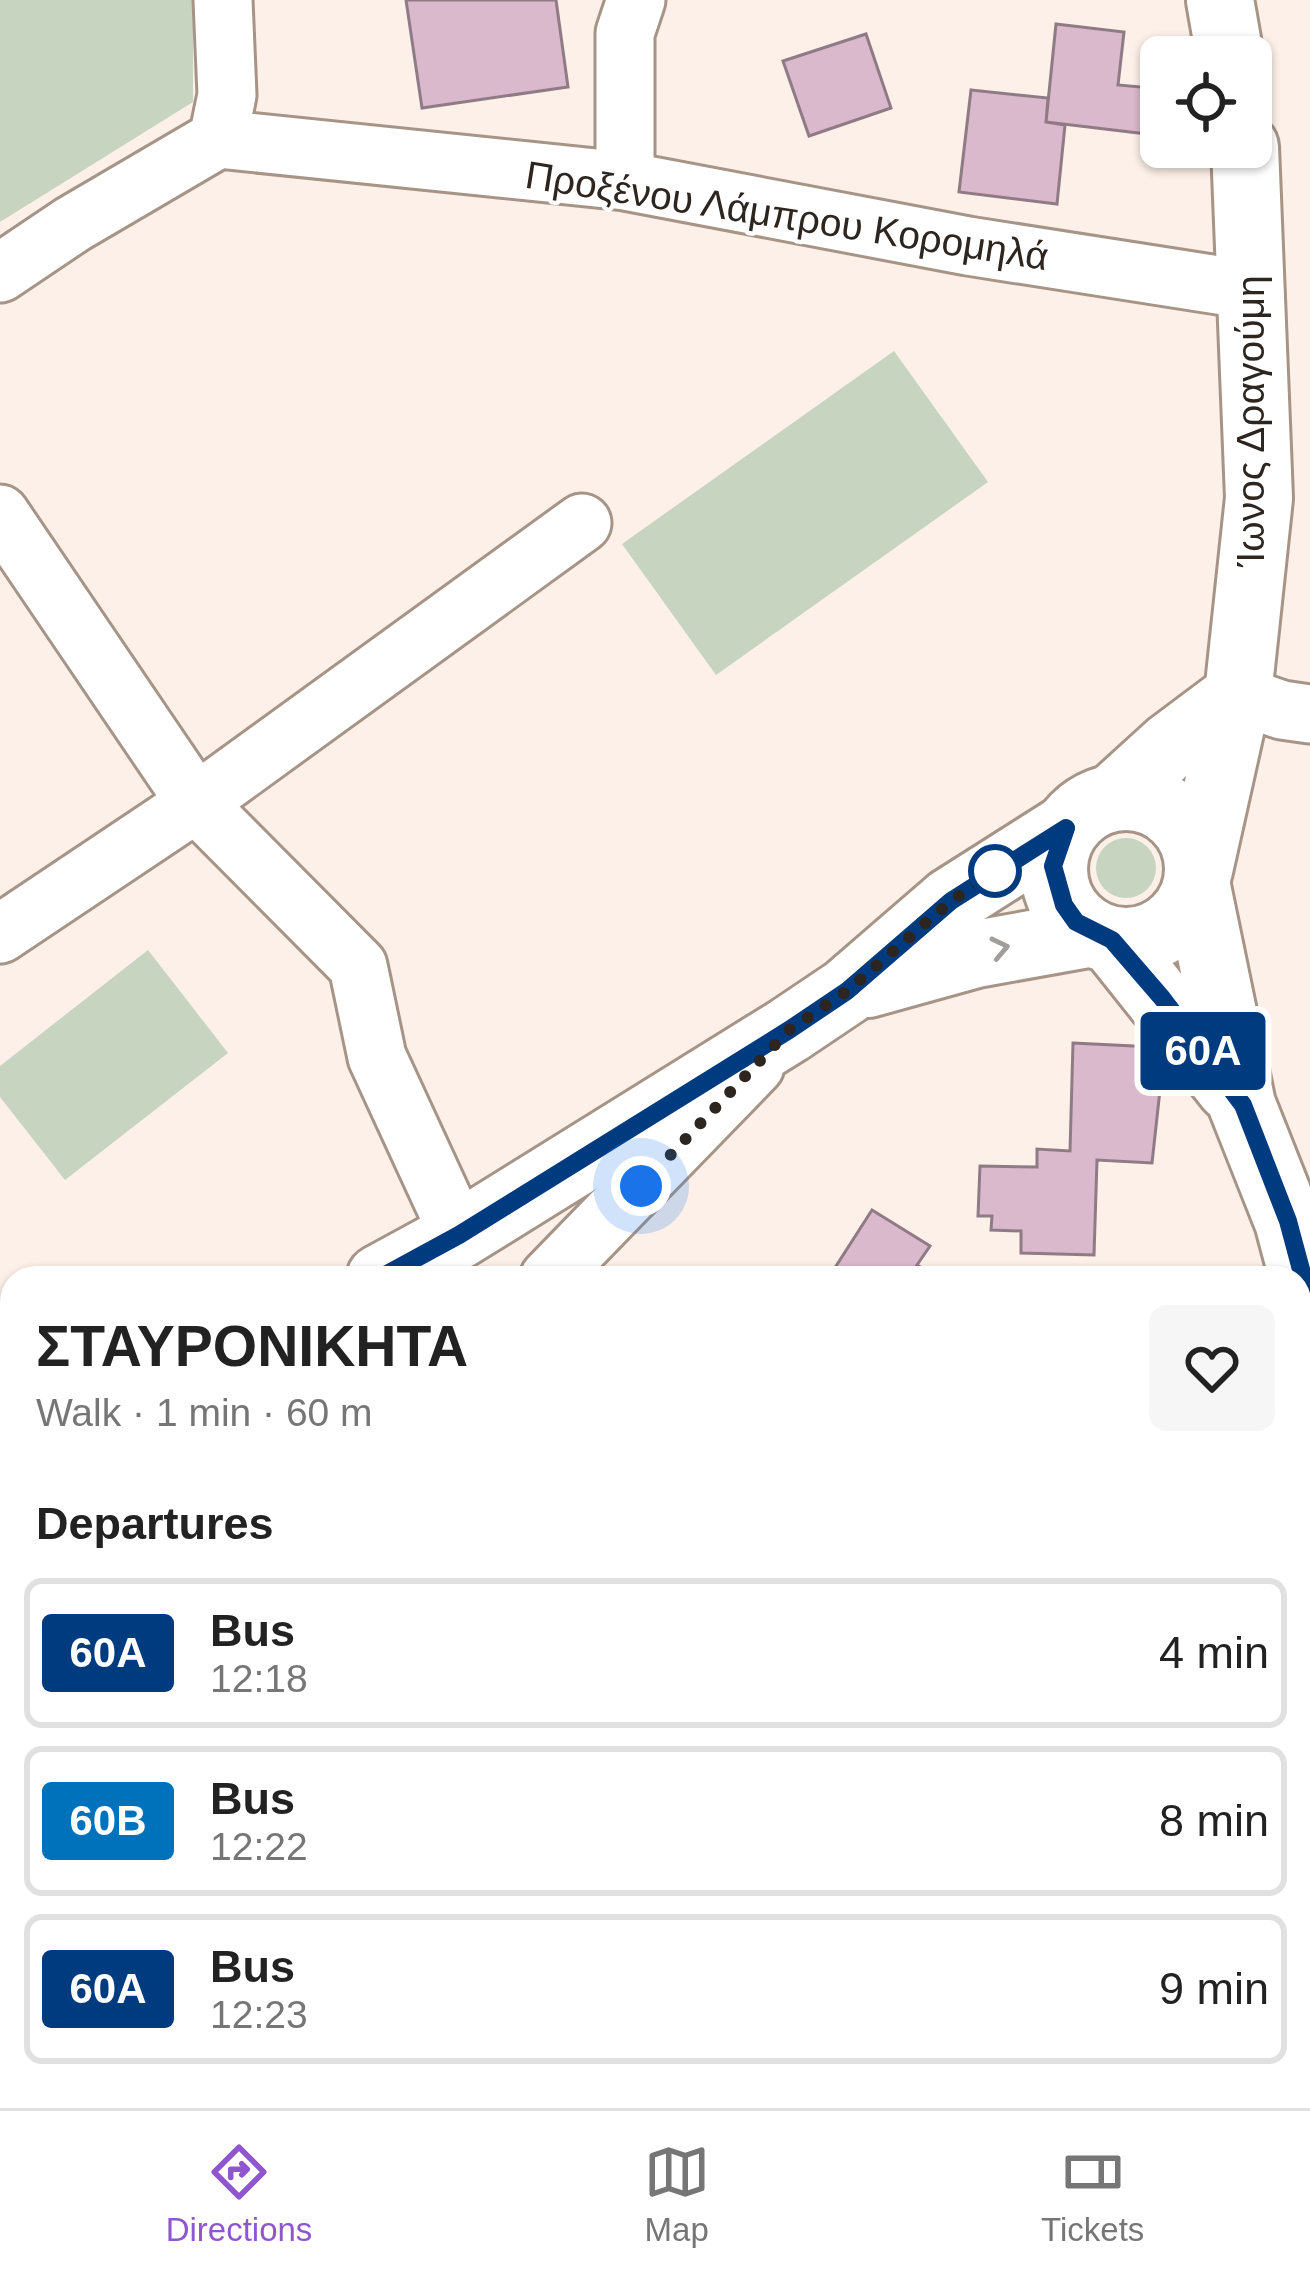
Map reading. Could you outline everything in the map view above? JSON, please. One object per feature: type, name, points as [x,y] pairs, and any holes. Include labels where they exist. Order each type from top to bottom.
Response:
[{"type":"street","points":[[0,273],[218,139],[227,95],[223,0]]},
{"type":"street","points":[[626,181],[625,33],[636,0]]},
{"type":"street","points":[[1220,0],[1226,36]]},
{"type":"street","name":"Προξένου Λάμπρου Κορομηλά","points":[[218,139],[626,181],[968,246],[1250,290]]},
{"type":"street","name":"Ίωνος Δραγούμη","points":[[1198,878],[1238,694],[1259,499],[1246,168]]},
{"type":"street","points":[[0,514],[196,803],[358,966],[377,1057],[459,1235]]},
{"type":"street","points":[[0,934],[196,803],[582,523]]},
{"type":"street","points":[[402,1266],[847,991],[951,901],[1090,812],[1238,694],[1282,710],[1310,713]]},
{"type":"street","points":[[1243,1105],[1162,998],[1102,937],[1076,922],[1056,886],[1053,866],[1090,812],[1136,797],[1173,813],[1187,830],[1243,1105],[1288,1221],[1300,1266]]},
{"type":"street","points":[[847,991],[976,954],[1102,937],[1134,941],[1155,936],[1188,908],[1198,878]]},
{"type":"street","points":[[561,1266],[789,1030]]},
{"type":"green space","points":[[0,0],[193,0],[193,102],[0,222]]},
{"type":"green space","points":[[894,351],[988,482],[716,675],[622,544]]},
{"type":"green space","points":[[1126,838],[1148,846],[1156,868],[1148,890],[1126,898],[1104,890],[1096,868],[1104,846]]},
{"type":"green space","points":[[148,950],[228,1053],[65,1180],[0,1097],[0,1066]]},
{"type":"building","points":[[406,0],[556,0],[568,87],[422,108]]},
{"type":"building","points":[[1056,24],[1124,32],[1118,85],[1140,87],[1140,133],[1046,122]]},
{"type":"building","points":[[866,34],[891,108],[809,136],[783,61]]},
{"type":"building","points":[[971,90],[1048,98],[1046,122],[1065,125],[1057,204],[959,192]]},
{"type":"building","points":[[1073,1043],[1153,1047],[1152,1089],[1160,1090],[1152,1163],[1097,1160],[1094,1255],[1021,1253],[1021,1231],[991,1230],[992,1216],[978,1216],[980,1166],[1037,1167],[1037,1149],[1070,1151]]},
{"type":"building","points":[[872,1210],[930,1246],[919,1266],[836,1266]]},
{"type":"bus line","name":"60Α","points":[[402,1266],[789,1030],[847,991],[951,901],[1066,828],[1053,866],[1064,905],[1076,922],[1112,940],[1243,1105],[1301,1266]]},
{"type":"route","points":[[641,1186],[789,1030],[847,991],[951,901],[1004,865],[995,871]]}]
